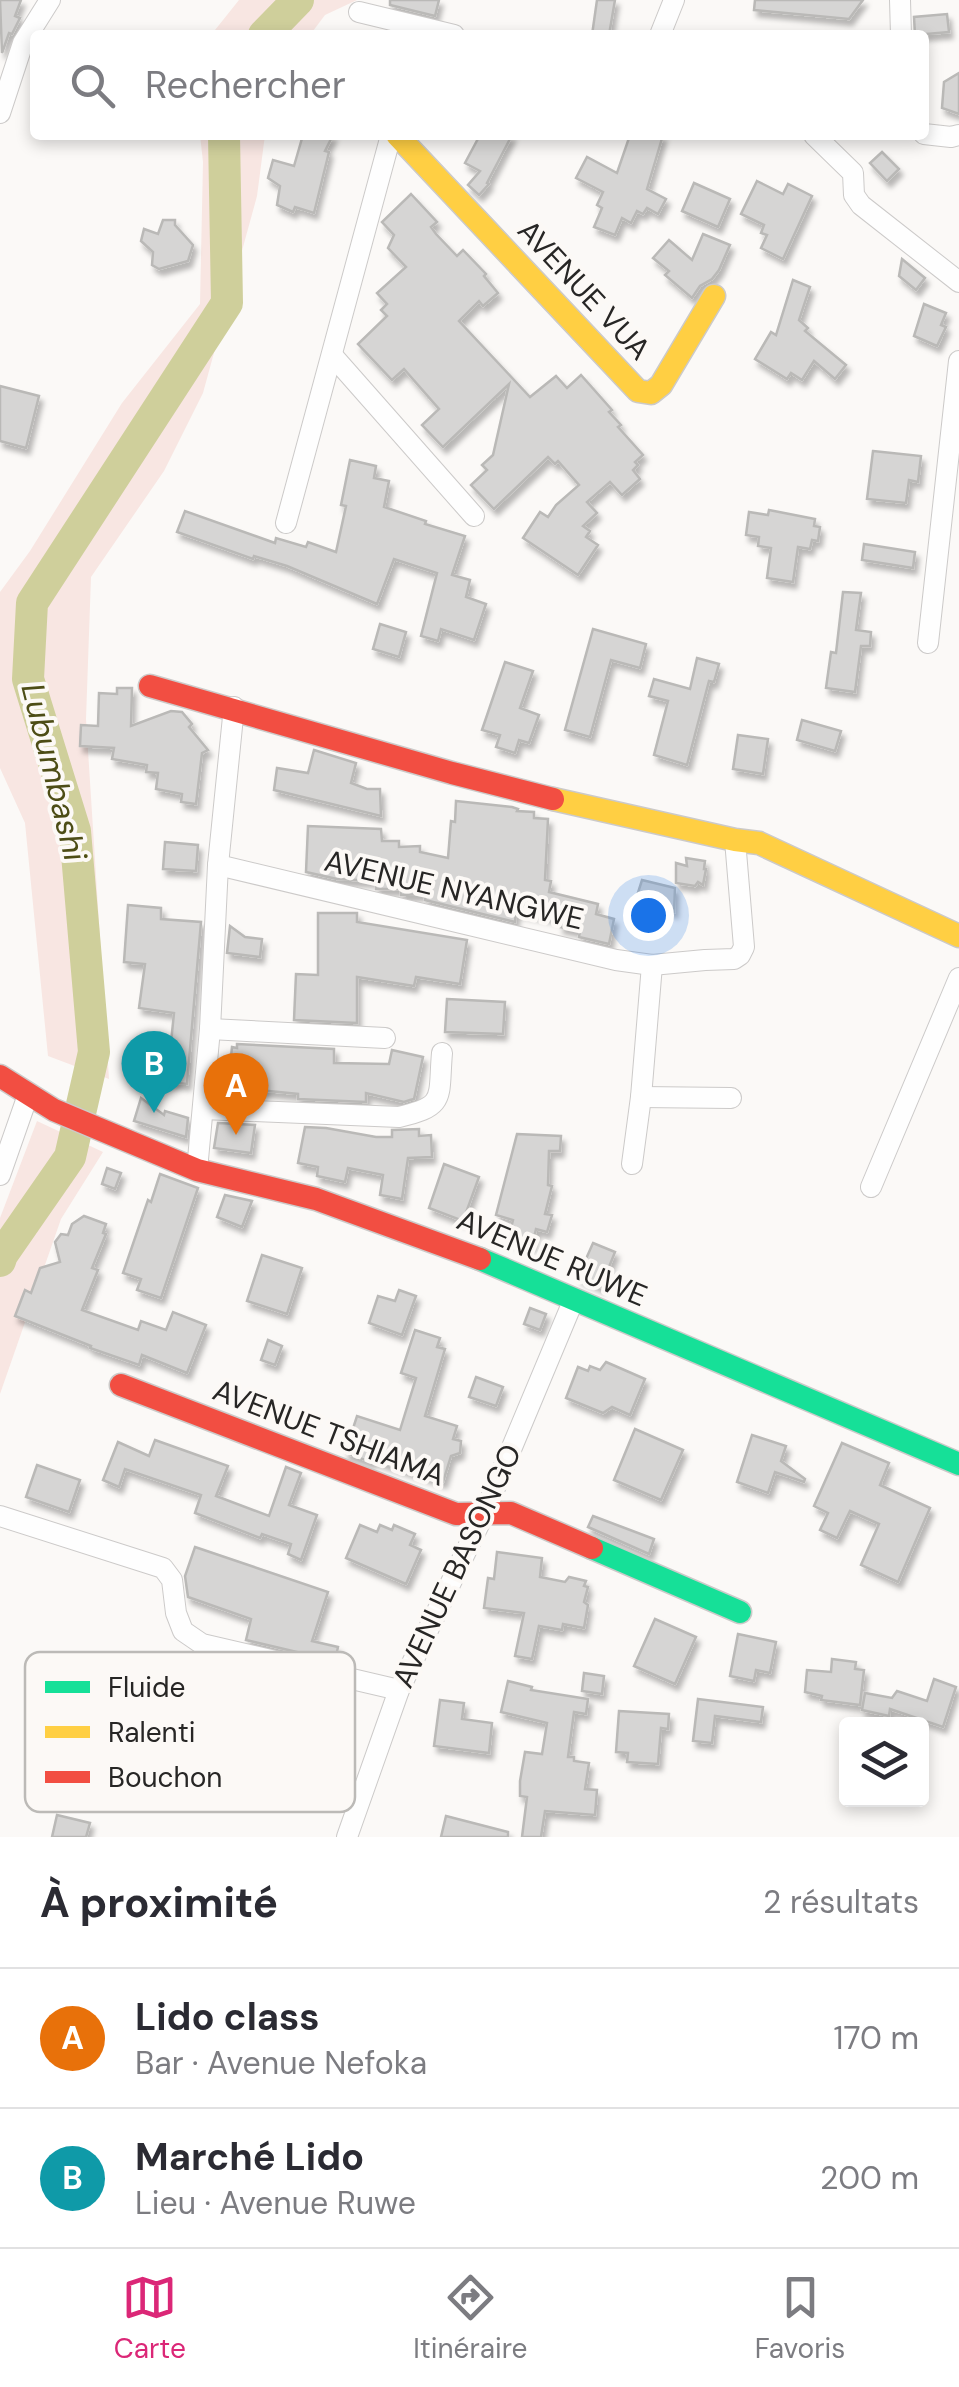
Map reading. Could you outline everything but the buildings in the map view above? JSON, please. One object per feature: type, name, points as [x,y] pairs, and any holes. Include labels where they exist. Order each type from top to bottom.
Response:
[{"type":"street","points":[[31,30],[50,0]]},
{"type":"street","points":[[662,30],[674,0]]},
{"type":"street","points":[[900,0],[901,30]]},
{"type":"street","points":[[357,5],[438,30]]},
{"type":"street","points":[[0,112],[22,44],[30,31]]},
{"type":"street","points":[[929,134],[959,136]]},
{"type":"street","points":[[286,523],[393,140]]},
{"type":"street","name":"AVENUE VUA","points":[[399,140],[638,391],[650,393],[661,386],[714,296]]},
{"type":"street","points":[[819,140],[853,173],[854,195],[861,205],[959,282]]},
{"type":"street","points":[[332,355],[474,516]]},
{"type":"street","points":[[928,643],[959,361]]},
{"type":"street","points":[[150,686],[234,707],[452,773],[759,843],[959,936]]},
{"type":"street","points":[[197,1170],[210,1028],[218,865],[234,707]]},
{"type":"street","name":"AVENUE NYANGWE","points":[[218,865],[616,960],[652,965],[734,960],[740,956],[744,948],[735,840]]},
{"type":"street","points":[[632,1164],[652,965]]},
{"type":"street","points":[[870,1187],[959,978]]},
{"type":"street","points":[[210,1028],[384,1038]]},
{"type":"street","points":[[203,1109],[398,1117],[425,1111],[438,1093],[442,1054]]},
{"type":"street","points":[[0,1076],[28,1094],[0,1175]]},
{"type":"street","name":"AVENUE RUWE","points":[[28,1094],[54,1110],[197,1170],[316,1199],[462,1251],[959,1464]]},
{"type":"street","points":[[641,1097],[730,1098]]},
{"type":"street","name":"AVENUE BASONGO","points":[[347,1837],[399,1690],[484,1514],[574,1298]]},
{"type":"street","name":"AVENUE TSHIAMA","points":[[121,1385],[456,1514],[511,1513],[740,1612]]},
{"type":"street","points":[[0,1516],[163,1568],[172,1580],[176,1613],[183,1631],[202,1644],[236,1652]]},
{"type":"street","points":[[355,1680],[399,1690]]},
{"type":"shaded area","points":[[239,0],[357,0],[325,15],[314,30],[215,30]]},
{"type":"shaded area","points":[[201,140],[264,140],[257,196],[203,393],[164,471],[91,577],[86,719],[109,1079],[48,1056],[25,823],[0,768],[0,592],[122,403],[200,304]]},
{"type":"shaded area","points":[[37,1121],[103,1152],[61,1219],[0,1394],[0,1218]]},
{"type":"waterway","name":"Lubumbashi","points":[[269,30],[298,0]]},
{"type":"waterway","name":"Lubumbashi","points":[[0,1261],[70,1157],[94,1052],[75,831],[28,679],[32,603],[227,303],[224,140]]},
{"type":"traffic: fast","points":[[480,1259],[959,1464]]},
{"type":"traffic: fast","points":[[592,1548],[740,1612]]},
{"type":"traffic: slow","points":[[402,140],[638,391],[651,393],[661,385],[714,296]]},
{"type":"traffic: slow","points":[[553,799],[759,843],[959,936]]},
{"type":"traffic: jam","points":[[150,686],[553,799]]},
{"type":"traffic: jam","points":[[0,1076],[54,1110],[197,1170],[316,1199],[480,1259]]},
{"type":"traffic: jam","points":[[121,1385],[456,1514],[511,1513],[592,1548]]},
{"type":"place","name":"Marché Lido","points":[[154,1113]]},
{"type":"place","name":"Lido class","points":[[236,1135]]}]
